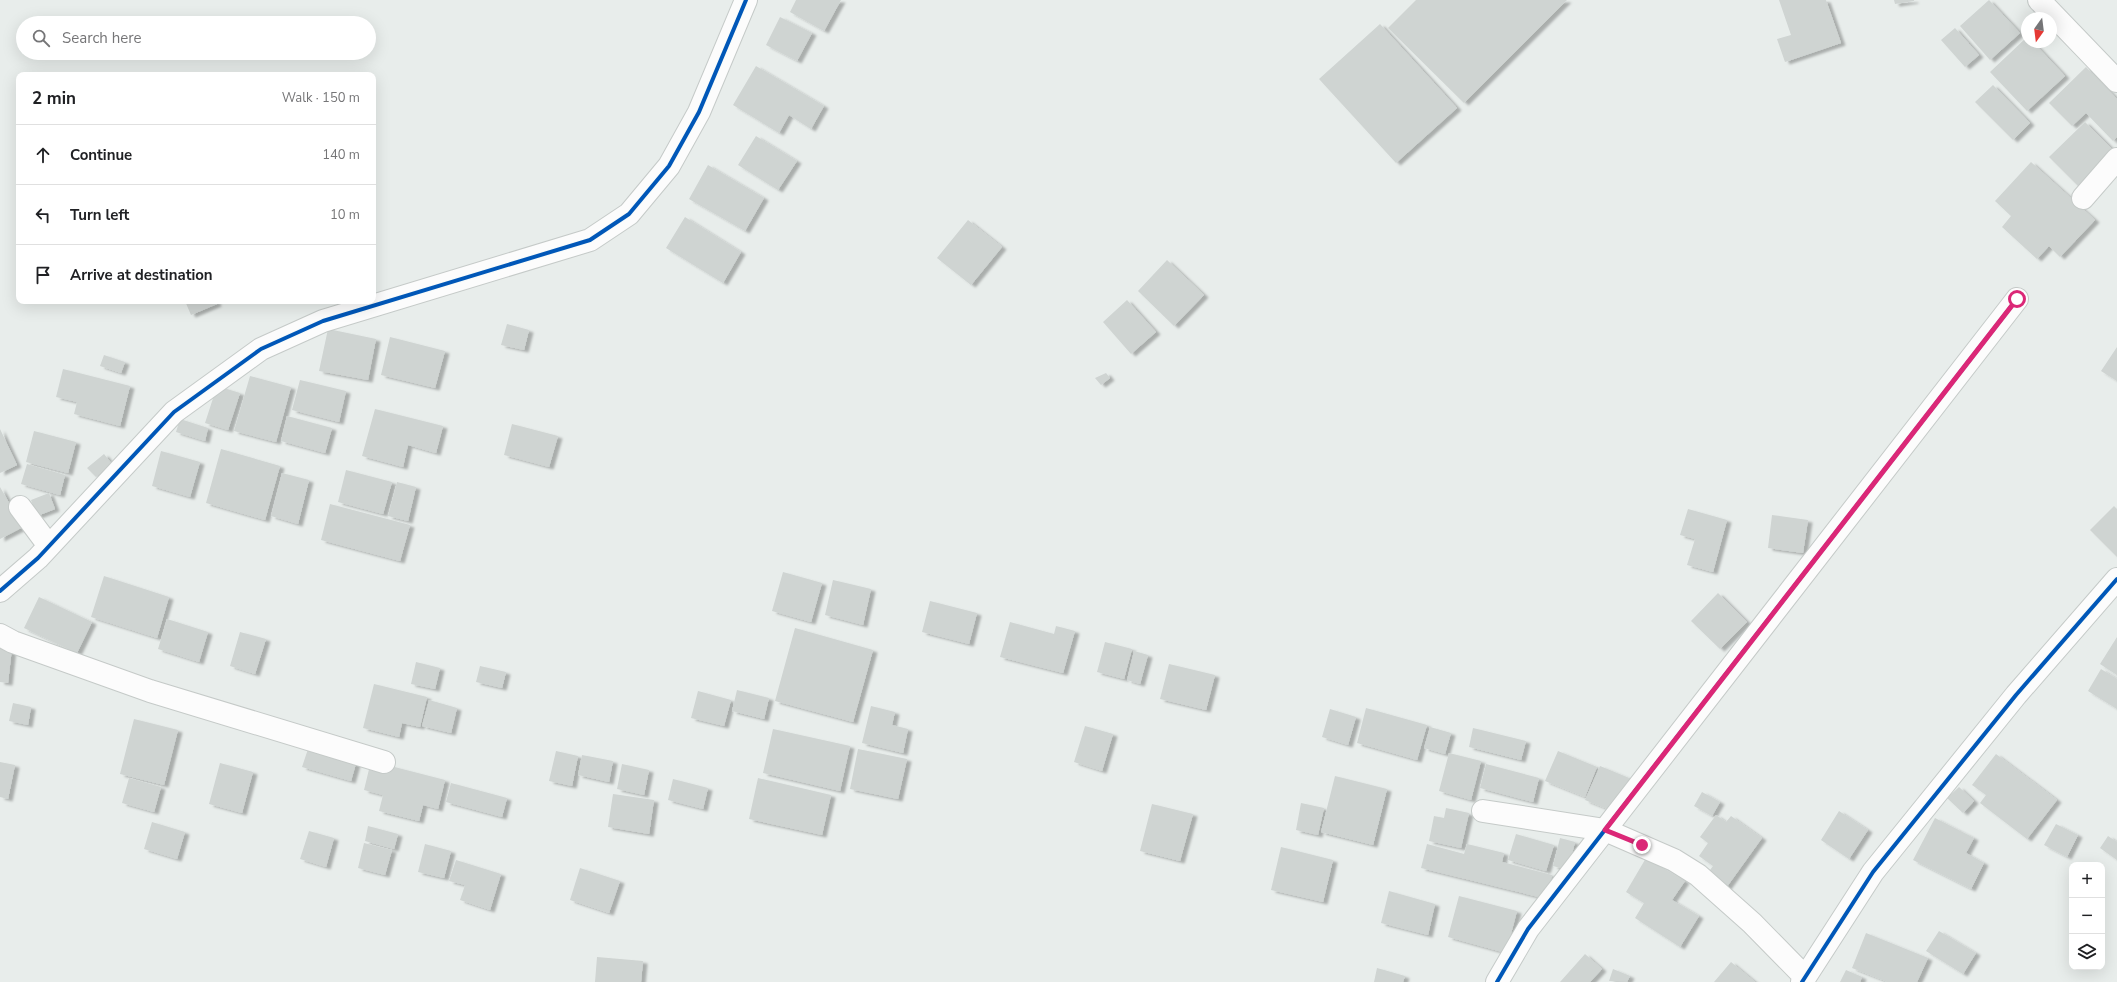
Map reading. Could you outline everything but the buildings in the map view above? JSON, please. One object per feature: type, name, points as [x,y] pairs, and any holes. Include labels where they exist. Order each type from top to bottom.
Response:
[{"type":"street","points":[[0,591],[49,546],[174,412],[261,349],[323,321],[590,240],[629,214],[669,166],[699,112],[746,0]]},
{"type":"street","points":[[2039,0],[2117,81]]},
{"type":"street","points":[[2083,198],[2117,159]]},
{"type":"street","points":[[1497,982],[1528,929],[2017,299]]},
{"type":"street","points":[[20,507],[49,546]]},
{"type":"street","points":[[1483,811],[1605,830],[1674,860],[1698,875],[1752,923],[1803,979],[1873,872],[2016,695],[2117,579]]},
{"type":"street","points":[[0,635],[14,642],[150,691],[384,762]]},
{"type":"cycle path","points":[[0,591],[38,558],[174,412],[261,349],[323,321],[590,240],[629,214],[669,166],[699,112],[746,0]]},
{"type":"cycle path","points":[[1497,982],[1528,929],[2017,299]]},
{"type":"cycle path","points":[[1802,982],[1873,872],[2016,695],[2117,579]]},
{"type":"route","points":[[1642,845],[1605,830],[2017,299]]}]
